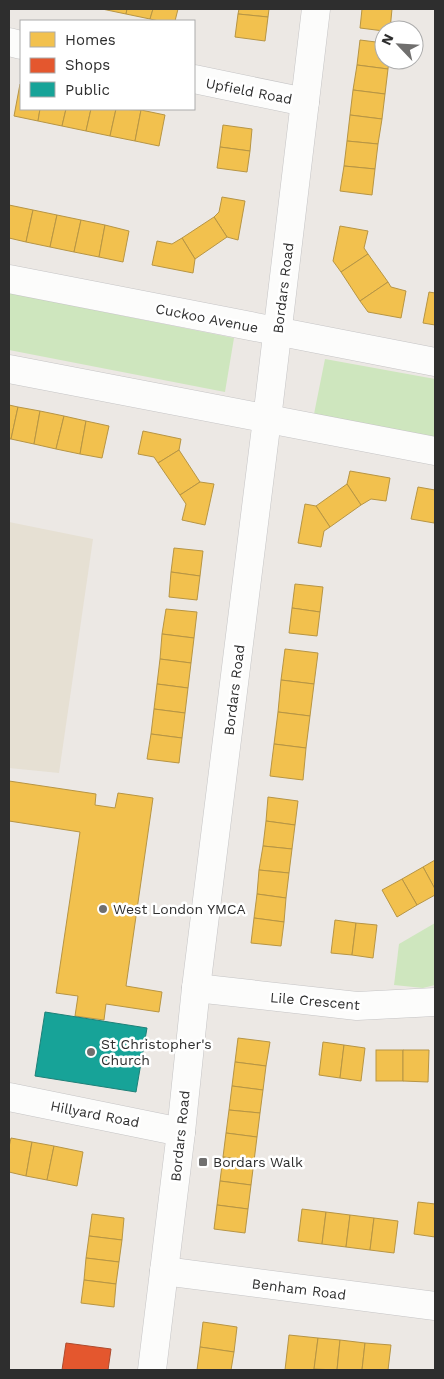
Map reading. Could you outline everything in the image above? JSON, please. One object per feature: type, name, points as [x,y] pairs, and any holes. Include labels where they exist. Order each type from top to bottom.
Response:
[{"type":"street","name":"Bordars Road","points":[[152,1370],[181,1132],[196,988],[278,332],[316,9]]},
{"type":"street","name":"Upfield Road","points":[[195,80],[305,102]]},
{"type":"street","name":"Cuckoo Avenue","points":[[9,279],[435,362]]},
{"type":"street","points":[[9,369],[435,451]]},
{"type":"street","name":"Lile Crescent","points":[[196,988],[357,1006],[435,1002]]},
{"type":"street","name":"Hillyard Road","points":[[9,1097],[181,1132]]},
{"type":"street","name":"Benham Road","points":[[164,1271],[435,1306]]},
{"type":"shaded area","points":[[9,522],[93,539],[59,773],[9,768]]},
{"type":"green space","points":[[9,293],[234,338],[225,392],[9,350]]},
{"type":"green space","points":[[325,359],[435,379],[435,437],[314,414]]},
{"type":"green space","points":[[435,923],[435,985],[423,988],[394,985],[399,944]]},
{"type":"building: Homes","points":[[102,9],[127,9],[126,14]]},
{"type":"building: Homes","points":[[127,9],[153,9],[150,19],[126,14]]},
{"type":"building: Homes","points":[[153,9],[178,9],[175,20],[150,19]]},
{"type":"building: Homes","points":[[239,9],[269,9],[268,17],[238,14]]},
{"type":"building: Homes","points":[[362,9],[392,9],[391,20],[374,20],[374,30],[360,28]]},
{"type":"building: Homes","points":[[238,14],[268,17],[265,41],[235,37]]},
{"type":"building: Homes","points":[[360,40],[374,42],[374,67],[357,65]]},
{"type":"building: Homes","points":[[357,65],[374,67],[374,70],[388,70],[385,94],[353,90]]},
{"type":"building: Homes","points":[[20,84],[20,110],[40,110],[38,121],[14,116]]},
{"type":"building: Homes","points":[[353,90],[385,94],[382,119],[350,115]]},
{"type":"building: Homes","points":[[40,110],[66,110],[62,126],[38,121]]},
{"type":"building: Homes","points":[[66,110],[91,110],[86,131],[62,126]]},
{"type":"building: Homes","points":[[91,110],[116,110],[110,136],[86,131]]},
{"type":"building: Homes","points":[[116,110],[141,110],[135,141],[110,136]]},
{"type":"building: Homes","points":[[141,110],[165,115],[159,146],[135,141]]},
{"type":"building: Homes","points":[[350,115],[382,119],[378,144],[347,141]]},
{"type":"building: Homes","points":[[223,125],[252,129],[250,151],[220,147]]},
{"type":"building: Homes","points":[[347,141],[378,144],[375,169],[344,166]]},
{"type":"building: Homes","points":[[220,147],[250,151],[247,172],[217,168]]},
{"type":"building: Homes","points":[[344,166],[375,169],[372,195],[340,191]]},
{"type":"building: Homes","points":[[222,197],[245,201],[238,240],[227,237],[214,217],[219,212]]},
{"type":"building: Homes","points":[[9,205],[33,210],[26,242],[9,238]]},
{"type":"building: Homes","points":[[33,210],[57,215],[50,247],[26,242]]},
{"type":"building: Homes","points":[[57,215],[81,220],[74,252],[50,247]]},
{"type":"building: Homes","points":[[214,217],[227,237],[195,259],[182,238]]},
{"type":"building: Homes","points":[[81,220],[105,225],[99,257],[74,252]]},
{"type":"building: Homes","points":[[105,225],[129,231],[123,262],[99,257]]},
{"type":"building: Homes","points":[[340,226],[368,231],[364,248],[368,254],[341,272],[333,261]]},
{"type":"building: Homes","points":[[182,238],[195,259],[193,273],[152,265],[157,241],[172,244]]},
{"type":"building: Homes","points":[[368,254],[388,282],[360,301],[341,272]]},
{"type":"building: Homes","points":[[388,282],[391,287],[406,291],[401,318],[368,312],[360,301]]},
{"type":"building: Homes","points":[[429,292],[435,293],[435,325],[423,323]]},
{"type":"building: Homes","points":[[9,405],[18,407],[11,439],[9,439]]},
{"type":"building: Homes","points":[[18,407],[40,411],[34,444],[11,439]]},
{"type":"building: Homes","points":[[40,411],[64,416],[56,449],[34,444]]},
{"type":"building: Homes","points":[[64,416],[86,421],[80,454],[56,449]]},
{"type":"building: Homes","points":[[86,421],[109,426],[102,458],[80,454]]},
{"type":"building: Homes","points":[[143,431],[181,439],[179,450],[158,463],[154,457],[138,454]]},
{"type":"building: Homes","points":[[179,450],[200,482],[180,495],[158,463]]},
{"type":"building: Homes","points":[[350,471],[390,478],[386,501],[371,499],[361,505],[347,484]]},
{"type":"building: Homes","points":[[200,482],[214,484],[205,525],[182,520],[186,504],[180,495]]},
{"type":"building: Homes","points":[[347,484],[361,505],[330,527],[316,506]]},
{"type":"building: Homes","points":[[418,487],[435,490],[434,523],[411,519]]},
{"type":"building: Homes","points":[[305,504],[316,506],[330,527],[324,531],[321,547],[298,543]]},
{"type":"building: Homes","points":[[174,548],[203,551],[200,576],[171,572]]},
{"type":"building: Homes","points":[[171,572],[200,576],[197,600],[169,597]]},
{"type":"building: Homes","points":[[295,584],[323,587],[320,612],[292,608]]},
{"type":"building: Homes","points":[[292,608],[320,612],[317,636],[289,633]]},
{"type":"building: Homes","points":[[166,609],[197,612],[194,638],[162,634]]},
{"type":"building: Homes","points":[[162,634],[194,638],[191,663],[160,659]]},
{"type":"building: Homes","points":[[285,649],[318,653],[314,684],[281,680]]},
{"type":"building: Homes","points":[[160,659],[191,663],[188,688],[157,684]]},
{"type":"building: Homes","points":[[281,680],[314,684],[310,716],[278,712]]},
{"type":"building: Homes","points":[[157,684],[188,688],[185,713],[154,709]]},
{"type":"building: Homes","points":[[154,709],[185,713],[182,738],[151,734]]},
{"type":"building: Homes","points":[[278,712],[310,716],[306,748],[274,744]]},
{"type":"building: Homes","points":[[151,734],[182,738],[179,763],[147,759]]},
{"type":"building: Homes","points":[[274,744],[306,748],[303,780],[270,776]]},
{"type":"building: Homes","name":"West London YMCA","points":[[9,781],[96,794],[95,805],[115,808],[118,793],[153,798],[126,986],[162,992],[159,1012],[106,1004],[104,1020],[75,1016],[78,996],[56,993],[80,832],[9,821]]},
{"type":"building: Homes","points":[[268,797],[298,801],[295,825],[266,821]]},
{"type":"building: Homes","points":[[266,821],[295,825],[292,849],[263,846]]},
{"type":"building: Homes","points":[[263,846],[292,849],[289,873],[259,870]]},
{"type":"building: Homes","points":[[435,860],[435,889],[423,867]]},
{"type":"building: Homes","points":[[423,867],[435,889],[435,895],[417,905],[402,879]]},
{"type":"building: Homes","points":[[259,870],[289,873],[286,898],[257,894]]},
{"type":"building: Homes","points":[[402,879],[417,905],[397,917],[382,890]]},
{"type":"building: Homes","points":[[257,894],[286,898],[284,922],[254,918]]},
{"type":"building: Homes","points":[[254,918],[284,922],[281,946],[251,943]]},
{"type":"building: Homes","points":[[335,920],[356,923],[352,955],[331,953]]},
{"type":"building: Homes","points":[[356,923],[377,925],[373,958],[352,955]]},
{"type":"building: Homes","points":[[238,1038],[270,1042],[266,1066],[235,1062]]},
{"type":"building: Homes","points":[[323,1042],[344,1045],[340,1078],[319,1075]]},
{"type":"building: Homes","points":[[344,1045],[365,1048],[361,1081],[340,1078]]},
{"type":"building: Homes","points":[[376,1050],[403,1050],[403,1081],[376,1081]]},
{"type":"building: Homes","points":[[403,1050],[429,1050],[428,1082],[403,1081]]},
{"type":"building: Homes","points":[[235,1062],[266,1066],[263,1090],[232,1086]]},
{"type":"building: Homes","points":[[232,1086],[263,1090],[260,1113],[229,1110]]},
{"type":"building: Homes","points":[[229,1110],[260,1113],[257,1137],[226,1133]]},
{"type":"building: Homes","points":[[226,1133],[257,1137],[254,1161],[223,1157]]},
{"type":"building: Homes","points":[[11,1138],[32,1142],[26,1176],[9,1172]]},
{"type":"building: Homes","points":[[32,1142],[54,1146],[47,1180],[26,1176]]},
{"type":"building: Homes","points":[[54,1146],[83,1152],[77,1186],[47,1180]]},
{"type":"building: Homes","points":[[223,1157],[254,1161],[251,1185],[220,1181]]},
{"type":"building: Homes","points":[[220,1181],[251,1185],[248,1209],[217,1205]]},
{"type":"building: Homes","points":[[418,1202],[435,1204],[435,1237],[414,1234]]},
{"type":"building: Homes","points":[[217,1205],[248,1209],[245,1233],[214,1229]]},
{"type":"building: Homes","points":[[302,1209],[326,1212],[322,1244],[298,1241]]},
{"type":"building: Homes","points":[[326,1212],[350,1215],[346,1247],[322,1244]]},
{"type":"building: Homes","points":[[92,1214],[124,1218],[122,1240],[89,1236]]},
{"type":"building: Homes","points":[[350,1215],[374,1218],[370,1250],[346,1247]]},
{"type":"building: Homes","points":[[374,1218],[398,1221],[394,1253],[370,1250]]},
{"type":"building: Homes","points":[[89,1236],[122,1240],[119,1262],[86,1258]]},
{"type":"building: Homes","points":[[86,1258],[119,1262],[116,1284],[84,1280]]},
{"type":"building: Homes","points":[[84,1280],[116,1284],[114,1307],[81,1303]]},
{"type":"building: Homes","points":[[203,1322],[237,1327],[234,1352],[200,1347]]},
{"type":"building: Homes","points":[[289,1335],[318,1338],[314,1370],[285,1370]]},
{"type":"building: Homes","points":[[318,1338],[340,1340],[337,1370],[314,1369]]},
{"type":"building: Homes","points":[[340,1340],[365,1343],[362,1370],[337,1370]]},
{"type":"building: Homes","points":[[365,1343],[391,1345],[388,1370],[362,1370]]},
{"type":"building: Homes","points":[[200,1347],[234,1352],[231,1370],[197,1370]]},
{"type":"building: Shops","points":[[66,1343],[111,1349],[108,1370],[62,1370]]},
{"type":"building: Public","name":"St Christopher's Church","points":[[45,1012],[147,1028],[136,1092],[35,1076]]},
{"type":"place","name":"West London YMCA","points":[[103,909]]},
{"type":"place","name":"St Christopher's Church","points":[[91,1052]]},
{"type":"place","name":"Bordars Walk","points":[[203,1162]]}]
